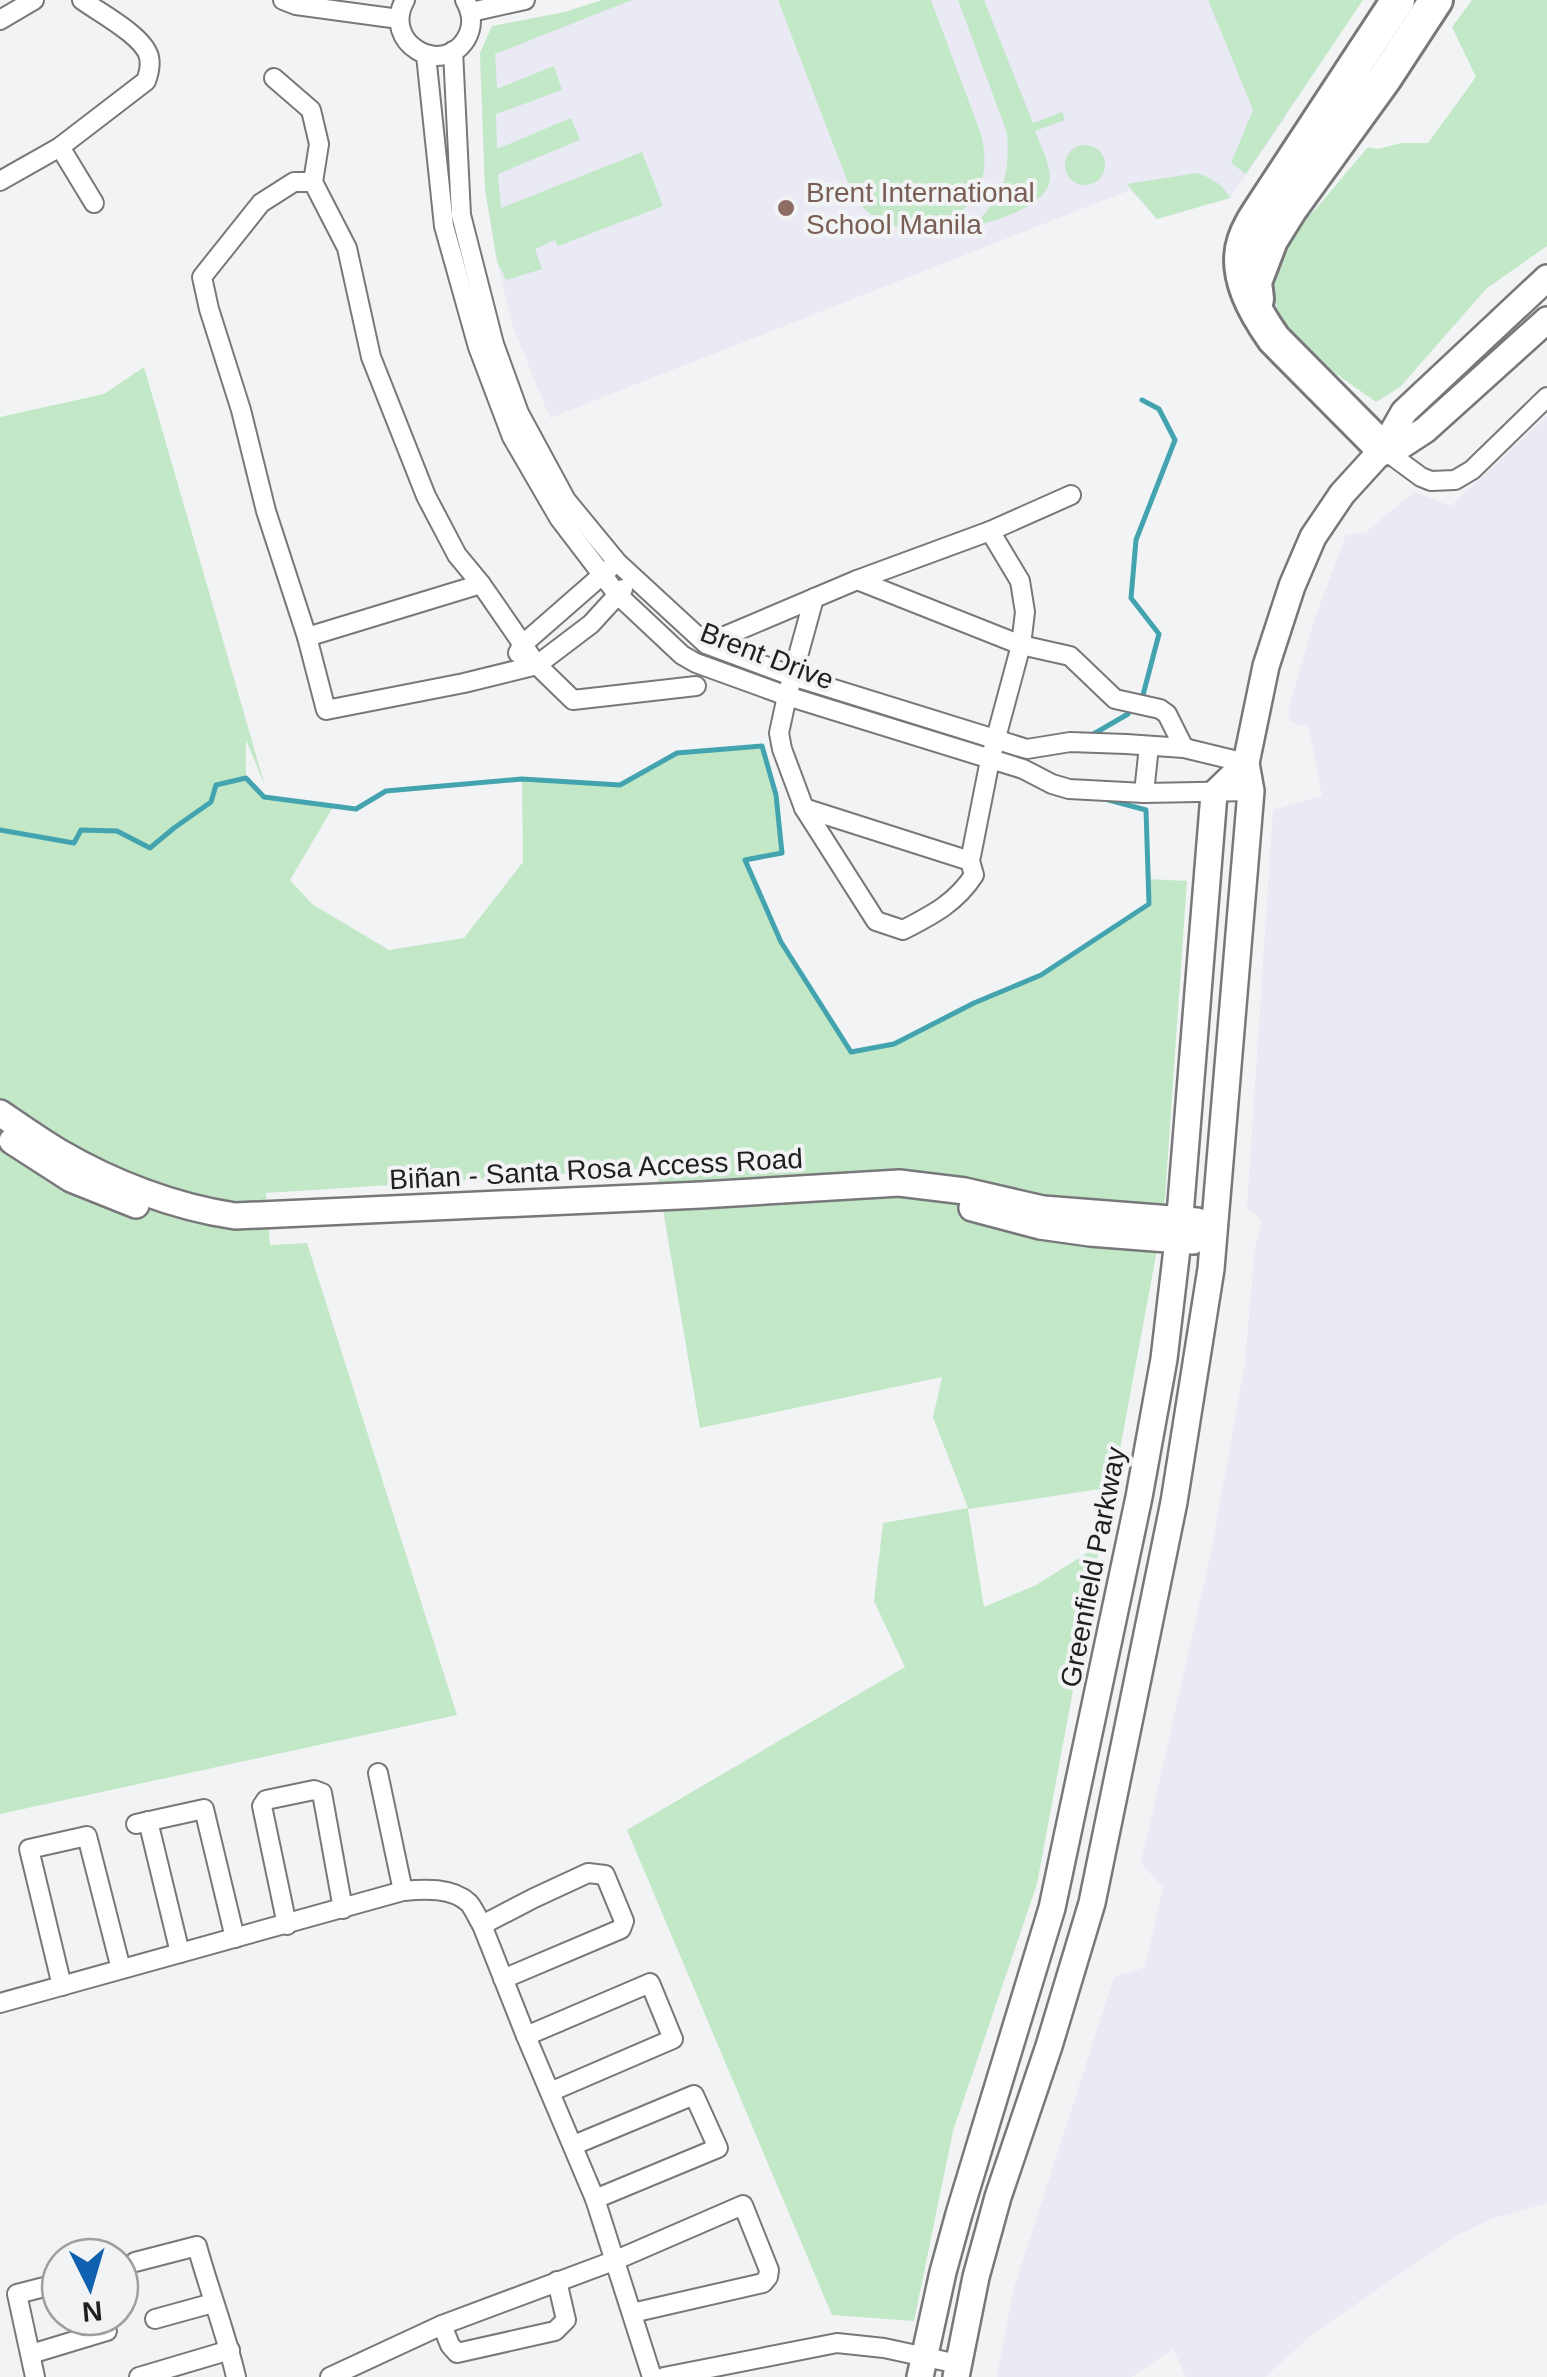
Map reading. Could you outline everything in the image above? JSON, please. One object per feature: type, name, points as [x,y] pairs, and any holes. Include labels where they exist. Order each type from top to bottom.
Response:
[{"type":"highway","points":[[1382,449],[1284,351],[1260,318],[1244,282],[1240,260],[1248,230],[1398,0]]},
{"type":"highway","points":[[1260,318],[1256,282],[1272,240],[1436,0]]},
{"type":"main road","points":[[957,2370],[998,2197],[1092,1903],[1174,1502],[1214,1232],[1251,791],[1246,763],[1266,666],[1302,560],[1326,516],[1382,449],[1420,394],[1547,278]]},
{"type":"main road","points":[[1382,449],[1402,445],[1426,430],[1547,320]]},
{"type":"main road","points":[[1214,794],[1246,763]]},
{"type":"main road","name":"Greenfield Parkway","points":[[922,2367],[943,2272],[1052,1908],[1140,1497],[1164,1359],[1179,1230],[1214,794]]},
{"type":"main road","points":[[1201,942],[1242,914]]},
{"type":"main road","name":"Biñan - Santa Rosa Access Road","points":[[0,1113],[60,1153],[120,1182],[235,1223]]},
{"type":"main road","name":"Biñan - Santa Rosa Access Road","points":[[0,1133],[43,1163],[107,1195],[180,1220],[235,1223],[702,1202],[901,1199],[970,1207],[1040,1226],[1090,1233],[1214,1232]]},
{"type":"main road","points":[[988,2120],[1021,2130]]},
{"type":"street","points":[[4,11],[34,0]]},
{"type":"street","points":[[0,181],[60,147],[146,81],[149,53],[138,40],[82,0]]},
{"type":"street","points":[[282,0],[399,18]]},
{"type":"street","points":[[405,0],[400,30],[414,50],[426,55],[444,55],[462,44],[471,24],[468,6],[525,0]]},
{"type":"street","name":"Brent Drive","points":[[453,51],[461,216],[486,346],[566,500],[618,562],[706,644],[792,676],[1027,750],[1070,742],[1184,748],[1246,763]]},
{"type":"street","name":"Brent Drive","points":[[426,55],[444,226],[486,346],[512,438],[560,518],[602,575],[682,655],[787,696],[1023,769],[1068,790],[1214,794],[1251,791]]},
{"type":"street","points":[[274,78],[311,110],[319,144],[313,182],[347,248],[371,357],[426,496],[457,555],[537,665],[573,700],[696,686]]},
{"type":"street","points":[[435,142],[458,140]]},
{"type":"street","points":[[60,147],[94,203]]},
{"type":"street","points":[[313,182],[294,182],[261,203],[202,278],[326,710],[537,665],[592,624],[634,578]]},
{"type":"street","points":[[1382,449],[1431,482],[1454,480],[1472,470],[1547,397]]},
{"type":"street","points":[[706,644],[1070,496]]},
{"type":"street","points":[[814,598],[779,732],[782,748],[804,808],[876,921],[903,930],[944,909],[964,892],[974,875],[970,861],[1025,612],[1020,581],[990,531]]},
{"type":"street","points":[[508,671],[522,645],[618,562]]},
{"type":"street","points":[[857,580],[1021,644],[1070,656],[1115,699],[1167,714],[1184,748]]},
{"type":"street","points":[[307,637],[481,584]]},
{"type":"street","points":[[1144,793],[1148,746]]},
{"type":"street","points":[[804,808],[970,861]]},
{"type":"street","points":[[378,1773],[404,1891]]},
{"type":"street","points":[[287,1924],[262,1806],[266,1800],[314,1790],[322,1792],[343,1909]]},
{"type":"street","points":[[180,1953],[142,1823],[204,1809],[235,1938]]},
{"type":"street","points":[[62,1986],[29,1849],[87,1836],[122,1968]]},
{"type":"street","points":[[482,1925],[588,1873],[605,1876],[624,1921],[620,1928],[503,1979]]},
{"type":"street","points":[[1,1998],[62,1986],[404,1891],[448,1892],[468,1902],[482,1925],[595,2199],[652,2377]]},
{"type":"street","points":[[526,2036],[650,1983],[673,2040],[550,2092]]},
{"type":"street","points":[[574,2145],[694,2096],[718,2148],[595,2199]]},
{"type":"street","points":[[330,2377],[442,2325],[616,2260],[743,2206],[769,2270],[763,2282],[632,2313]]},
{"type":"street","points":[[140,2261],[196,2246],[236,2377]]},
{"type":"street","points":[[442,2325],[457,2353],[555,2331],[566,2320],[557,2280]]},
{"type":"street","points":[[35,2377],[18,2294],[40,2288]]},
{"type":"street","points":[[155,2319],[213,2303]]},
{"type":"street","points":[[31,2354],[90,2337]]},
{"type":"street","points":[[664,2377],[837,2343],[884,2348],[922,2367],[957,2370]]},
{"type":"street","points":[[138,2377],[230,2350]]},
{"type":"shaded area","name":"Brent International School Manila","points":[[602,0],[1234,0],[1285,118],[1230,198],[1157,219],[1130,190],[550,418],[513,327],[497,261],[485,189],[480,53],[492,26],[565,12]]},
{"type":"shaded area","points":[[1547,416],[1547,2203],[1491,2219],[1456,2236],[1315,2332],[1265,2377],[1186,2377],[1173,2349],[1131,2377],[997,2377],[1013,2291],[1114,1977],[1145,1967],[1163,1887],[1141,1863],[1212,1548],[1245,1362],[1255,1247],[1262,1220],[1247,1208],[1273,810],[1322,796],[1308,724],[1300,726],[1290,721],[1288,711],[1314,621],[1346,535],[1365,533],[1414,492],[1451,506]]},
{"type":"green space","points":[[602,0],[632,0],[495,54],[497,89],[554,66],[562,90],[496,114],[497,149],[571,118],[580,140],[498,174],[501,208],[642,152],[663,206],[558,246],[555,240],[535,249],[542,269],[506,280],[497,261],[485,189],[480,53],[492,26],[565,12]]},
{"type":"green space","points":[[778,0],[931,0],[983,142],[982,180],[964,208],[936,225],[903,228],[873,216],[860,204],[848,183]]},
{"type":"green space","points":[[958,0],[984,0],[1033,123],[1062,112],[1065,120],[1035,131],[1050,172],[1047,188],[1040,197],[1019,211],[971,228],[991,207],[1002,185],[1007,133]]},
{"type":"green space","points":[[1208,0],[1363,0],[1246,174],[1231,163],[1253,110]]},
{"type":"green space","points":[[1472,0],[1547,0],[1547,246],[1486,289],[1400,387],[1376,402],[1308,354],[1280,319],[1272,289],[1272,267],[1291,232],[1368,147],[1428,143],[1476,77],[1452,27]]},
{"type":"green space","points":[[1085,145],[1099,151],[1105,165],[1099,179],[1085,185],[1071,179],[1065,165],[1071,151]]},
{"type":"green space","points":[[1197,173],[1216,182],[1230,198],[1157,219],[1127,184]]},
{"type":"green space","points":[[144,367],[265,786],[246,740],[246,778],[264,797],[333,807],[290,880],[312,904],[389,950],[464,938],[523,862],[522,779],[620,785],[677,753],[762,746],[776,795],[782,853],[745,860],[781,942],[851,1052],[894,1044],[974,1003],[1041,975],[1149,904],[1148,879],[1187,881],[1164,1212],[1113,1487],[968,1509],[984,1607],[1036,1585],[1100,1545],[1037,1884],[953,2131],[914,2321],[832,2315],[627,1830],[905,1667],[874,1601],[883,1523],[968,1508],[933,1417],[942,1377],[700,1428],[656,1168],[266,1193],[270,1245],[307,1243],[457,1715],[0,1814],[0,417],[104,394]]},
{"type":"waterway","points":[[1142,400],[1159,409],[1175,440],[1136,540],[1131,598],[1159,634],[1143,695]]},
{"type":"waterway","points":[[1090,736],[1128,714]]},
{"type":"waterway","points":[[0,830],[74,843],[81,830],[117,831],[150,848],[211,802],[216,785],[246,778],[264,797],[356,809],[386,791],[522,779],[620,785],[677,753],[762,746],[776,795],[782,853],[745,860],[781,942],[851,1052],[894,1044],[974,1003],[1041,975],[1149,904],[1146,810],[1105,799]]},
{"type":"place","name":"Brent International School Manila","points":[[786,208]]}]
